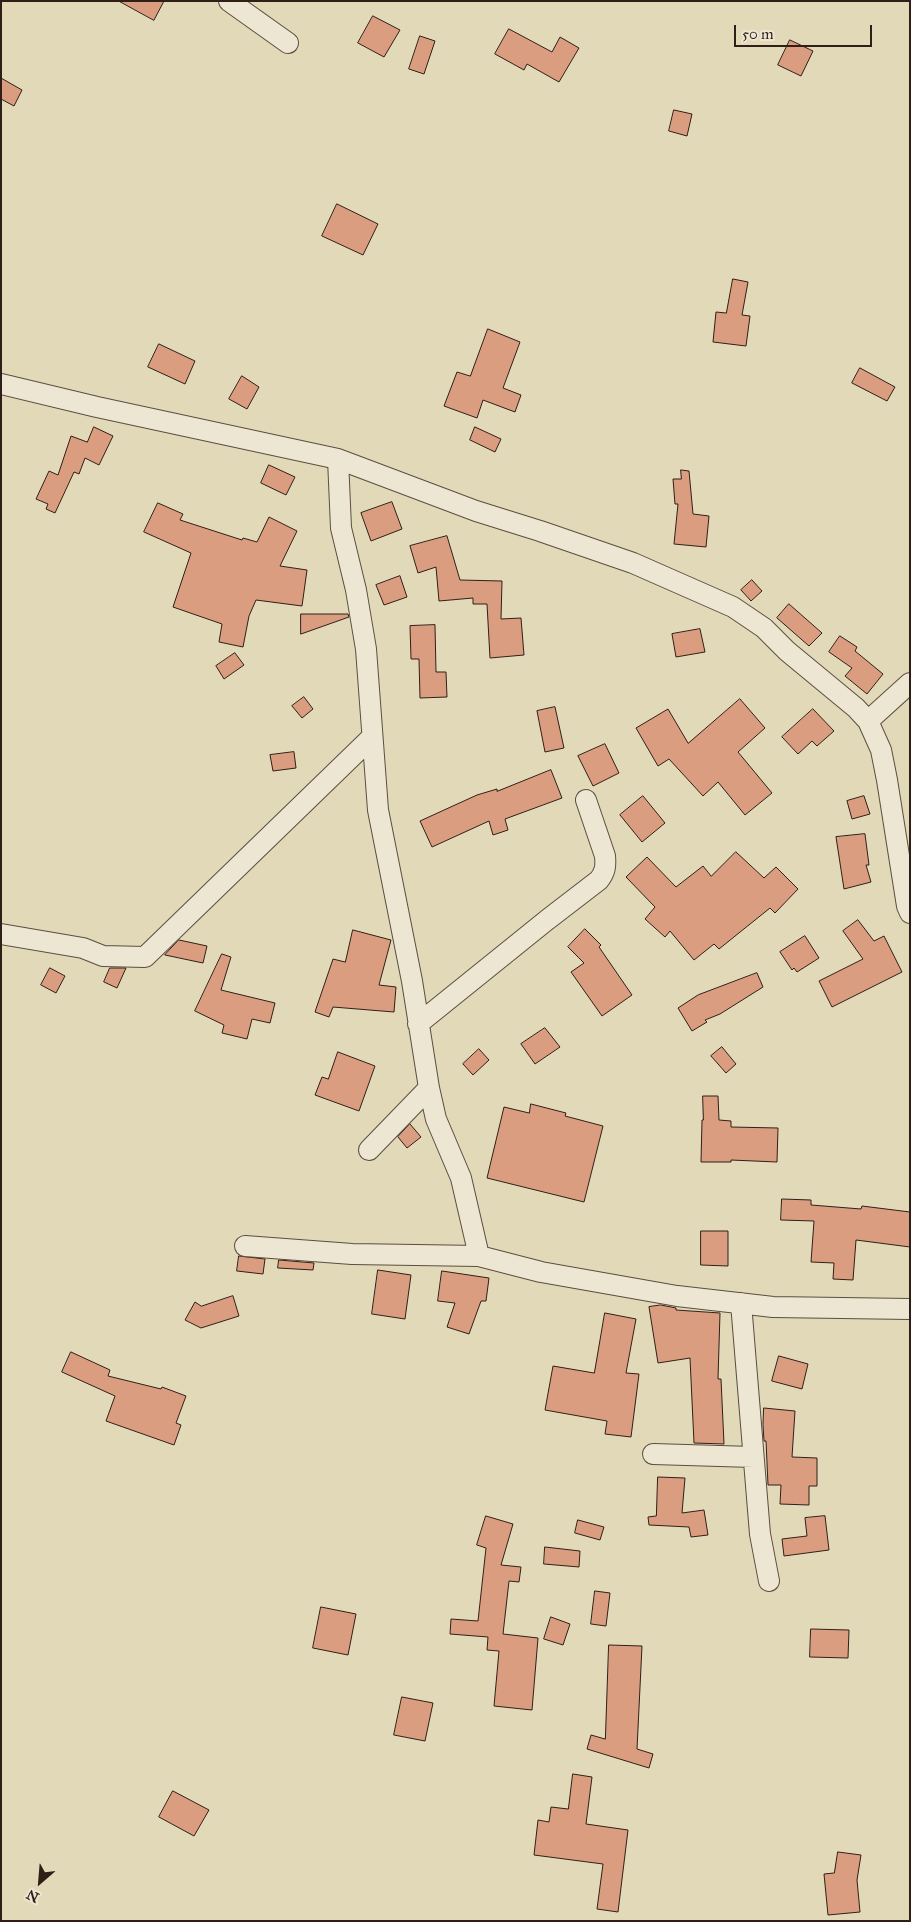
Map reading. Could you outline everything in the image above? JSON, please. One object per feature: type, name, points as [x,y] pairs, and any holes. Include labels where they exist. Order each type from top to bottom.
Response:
[{"type":"street","points":[[229,1],[288,43]]},
{"type":"street","points":[[1,384],[97,407],[338,459],[476,511],[633,563],[733,607],[764,628],[787,651],[856,708],[868,721],[881,750],[907,906],[910,914]]},
{"type":"street","points":[[338,459],[341,528],[356,590],[366,649],[371,738],[378,810],[412,980],[429,1088],[436,1118],[461,1178],[479,1256]]},
{"type":"street","points":[[868,721],[910,683]]},
{"type":"street","points":[[1,934],[83,948],[103,956],[144,957],[371,738]]},
{"type":"street","points":[[418,1024],[599,880],[606,866],[605,856],[586,800]]},
{"type":"street","points":[[369,1150],[429,1088]]},
{"type":"street","points":[[245,1246],[352,1254],[479,1256],[551,1273],[677,1296],[773,1307],[910,1309]]},
{"type":"street","points":[[740,1303],[760,1534],[769,1581]]},
{"type":"street","points":[[653,1454],[753,1457]]},
{"type":"building","points":[[119,1],[164,1],[154,20]]},
{"type":"building","points":[[373,16],[400,30],[384,57],[358,43]]},
{"type":"building","points":[[509,29],[552,52],[560,37],[579,48],[559,82],[527,64],[524,70],[495,54]]},
{"type":"building","points":[[420,36],[435,41],[424,74],[409,69]]},
{"type":"building","points":[[790,40],[813,51],[801,76],[778,65]]},
{"type":"building","points":[[1,78],[22,90],[14,106],[1,99]]},
{"type":"building","points":[[674,110],[692,114],[687,136],[669,131]]},
{"type":"building","points":[[337,204],[378,224],[363,255],[322,236]]},
{"type":"building","points":[[733,279],[748,282],[742,315],[750,316],[746,346],[713,342],[716,312],[726,313]]},
{"type":"building","points":[[488,329],[520,342],[503,388],[521,395],[515,412],[483,400],[477,418],[444,406],[457,372],[470,376]]},
{"type":"building","points":[[159,344],[195,361],[185,384],[148,367]]},
{"type":"building","points":[[860,368],[895,387],[887,401],[852,383]]},
{"type":"building","points":[[242,376],[259,387],[247,409],[229,399]]},
{"type":"building","points":[[94,427],[113,436],[99,465],[85,458],[79,474],[74,472],[55,513],[46,509],[48,504],[36,499],[49,471],[58,475],[71,436],[87,442]]},
{"type":"building","points":[[475,427],[501,439],[495,452],[470,440]]},
{"type":"building","points":[[269,465],[295,477],[286,495],[261,483]]},
{"type":"building","points":[[681,470],[689,471],[693,514],[709,516],[706,547],[674,544],[678,504],[675,504],[673,479],[681,479]]},
{"type":"building","points":[[392,502],[402,529],[371,541],[361,513]]},
{"type":"building","points":[[158,503],[183,514],[180,520],[242,540],[243,538],[257,542],[269,517],[297,531],[280,566],[307,570],[302,606],[256,600],[249,616],[243,647],[219,642],[222,624],[173,607],[191,553],[144,532]]},
{"type":"building","points":[[447,536],[460,580],[502,581],[501,619],[521,618],[524,655],[490,658],[487,604],[473,604],[473,598],[439,601],[436,567],[418,573],[410,546]]},
{"type":"building","points":[[400,576],[407,597],[384,605],[376,585]]},
{"type":"building","points":[[752,580],[762,591],[751,601],[741,590]]},
{"type":"building","points":[[789,604],[822,633],[809,646],[777,618]]},
{"type":"building","points":[[301,614],[348,614],[349,617],[301,634]]},
{"type":"building","points":[[435,625],[436,672],[446,672],[447,697],[420,698],[419,659],[411,659],[410,626]]},
{"type":"building","points":[[700,629],[705,652],[676,657],[672,634]]},
{"type":"building","points":[[840,636],[857,647],[855,651],[883,674],[867,694],[845,676],[852,668],[829,652]]},
{"type":"building","points":[[235,653],[244,665],[224,679],[216,666]]},
{"type":"building","points":[[304,697],[313,709],[302,718],[292,706]]},
{"type":"building","points":[[740,699],[765,728],[738,752],[772,793],[745,815],[718,782],[703,796],[669,759],[658,766],[636,728],[668,709],[688,743]]},
{"type":"building","points":[[555,707],[564,748],[545,752],[537,711]]},
{"type":"building","points":[[813,709],[834,731],[817,746],[812,741],[798,754],[782,737]]},
{"type":"building","points":[[605,744],[619,773],[593,786],[578,756]]},
{"type":"building","points":[[294,752],[296,768],[273,771],[270,755]]},
{"type":"building","points":[[551,770],[562,798],[505,819],[508,830],[493,835],[489,821],[432,847],[420,821],[477,795],[497,789],[497,791]]},
{"type":"building","points":[[643,796],[665,823],[642,842],[620,815]]},
{"type":"building","points":[[864,796],[870,814],[852,819],[847,801]]},
{"type":"building","points":[[865,834],[869,865],[866,865],[871,882],[844,889],[836,837]]},
{"type":"building","points":[[736,852],[764,878],[776,867],[798,889],[775,913],[770,908],[719,949],[714,944],[694,960],[670,931],[665,937],[645,919],[655,907],[626,877],[647,857],[676,887],[703,866],[711,876]]},
{"type":"building","points":[[858,920],[874,941],[884,936],[902,972],[832,1007],[819,981],[863,959],[843,931]]},
{"type":"building","points":[[585,929],[601,945],[599,947],[632,995],[602,1016],[571,972],[584,963],[568,947]]},
{"type":"building","points":[[353,930],[391,940],[379,985],[396,987],[394,1012],[333,1007],[329,1017],[315,1012],[333,959],[345,962]]},
{"type":"building","points":[[805,936],[819,958],[797,972],[794,968],[792,970],[780,952]]},
{"type":"building","points":[[179,940],[207,946],[203,963],[165,955]]},
{"type":"building","points":[[222,954],[231,957],[221,990],[275,1003],[270,1023],[252,1019],[247,1039],[222,1033],[224,1025],[195,1011]]},
{"type":"building","points":[[50,968],[65,976],[56,993],[41,985]]},
{"type":"building","points":[[110,968],[126,968],[117,988],[104,982]]},
{"type":"building","points":[[757,973],[763,987],[720,1014],[705,1020],[707,1022],[692,1031],[678,1008],[698,995]]},
{"type":"building","points":[[545,1028],[560,1047],[535,1064],[521,1044]]},
{"type":"building","points":[[722,1047],[736,1064],[726,1073],[711,1056]]},
{"type":"building","points":[[479,1049],[489,1060],[473,1075],[463,1064]]},
{"type":"building","points":[[338,1052],[375,1066],[359,1111],[315,1095],[322,1077],[328,1079]]},
{"type":"building","points":[[703,1096],[718,1096],[719,1120],[731,1121],[731,1127],[778,1128],[777,1162],[731,1160],[731,1162],[701,1162]]},
{"type":"building","points":[[531,1104],[566,1113],[565,1116],[603,1126],[584,1202],[487,1178],[504,1107],[529,1113]]},
{"type":"building","points":[[410,1124],[421,1137],[407,1148],[398,1137]]},
{"type":"building","points":[[782,1199],[811,1200],[811,1205],[861,1209],[862,1206],[910,1212],[910,1247],[856,1240],[853,1280],[833,1279],[834,1263],[811,1262],[814,1221],[781,1220]]},
{"type":"building","points":[[701,1231],[728,1231],[728,1266],[701,1265]]},
{"type":"building","points":[[239,1256],[265,1259],[263,1274],[237,1271]]},
{"type":"building","points":[[279,1260],[314,1263],[313,1270],[278,1268]]},
{"type":"building","points":[[378,1270],[411,1275],[405,1319],[372,1314]]},
{"type":"building","points":[[442,1271],[489,1278],[486,1301],[481,1301],[469,1334],[447,1327],[455,1303],[438,1301]]},
{"type":"building","points":[[233,1296],[239,1316],[201,1328],[185,1320],[195,1302],[201,1306]]},
{"type":"building","points":[[661,1305],[676,1308],[676,1310],[720,1313],[718,1379],[721,1379],[724,1444],[694,1443],[690,1358],[658,1363],[649,1307]]},
{"type":"building","points":[[605,1313],[636,1319],[626,1373],[639,1374],[631,1437],[605,1434],[607,1421],[545,1410],[553,1366],[594,1373]]},
{"type":"building","points":[[71,1352],[110,1370],[108,1376],[161,1389],[162,1387],[186,1396],[176,1423],[181,1425],[174,1445],[106,1421],[115,1396],[62,1372]]},
{"type":"building","points":[[779,1356],[808,1364],[802,1389],[772,1381]]},
{"type":"building","points":[[764,1408],[795,1411],[792,1457],[817,1458],[817,1486],[809,1486],[809,1505],[780,1504],[781,1485],[768,1485],[766,1441],[764,1441],[763,1425]]},
{"type":"building","points":[[658,1477],[685,1478],[682,1513],[704,1510],[708,1535],[691,1537],[689,1527],[649,1525],[648,1517],[656,1516]]},
{"type":"building","points":[[486,1516],[513,1524],[501,1565],[521,1567],[519,1582],[509,1581],[503,1634],[538,1638],[532,1710],[494,1706],[499,1651],[487,1650],[488,1637],[450,1634],[451,1619],[478,1621],[486,1548],[477,1545]]},
{"type":"building","points":[[825,1516],[829,1550],[784,1556],[782,1539],[807,1536],[805,1518]]},
{"type":"building","points":[[578,1520],[604,1527],[600,1540],[575,1533]]},
{"type":"building","points":[[545,1547],[580,1551],[579,1567],[544,1564]]},
{"type":"building","points":[[595,1591],[610,1593],[606,1626],[591,1624]]},
{"type":"building","points":[[321,1607],[356,1614],[348,1655],[313,1648]]},
{"type":"building","points":[[551,1617],[570,1624],[563,1645],[544,1639]]},
{"type":"building","points":[[811,1629],[849,1630],[848,1658],[810,1657]]},
{"type":"building","points":[[609,1645],[642,1646],[637,1749],[653,1754],[649,1768],[587,1749],[591,1735],[605,1739]]},
{"type":"building","points":[[402,1697],[433,1703],[425,1741],[394,1735]]},
{"type":"building","points":[[573,1774],[592,1777],[586,1824],[628,1830],[618,1912],[597,1909],[603,1864],[534,1855],[538,1820],[549,1822],[551,1807],[568,1809]]},
{"type":"building","points":[[173,1791],[209,1810],[194,1836],[159,1817]]},
{"type":"building","points":[[838,1852],[861,1855],[857,1880],[860,1912],[828,1915],[824,1874],[834,1873]]}]
